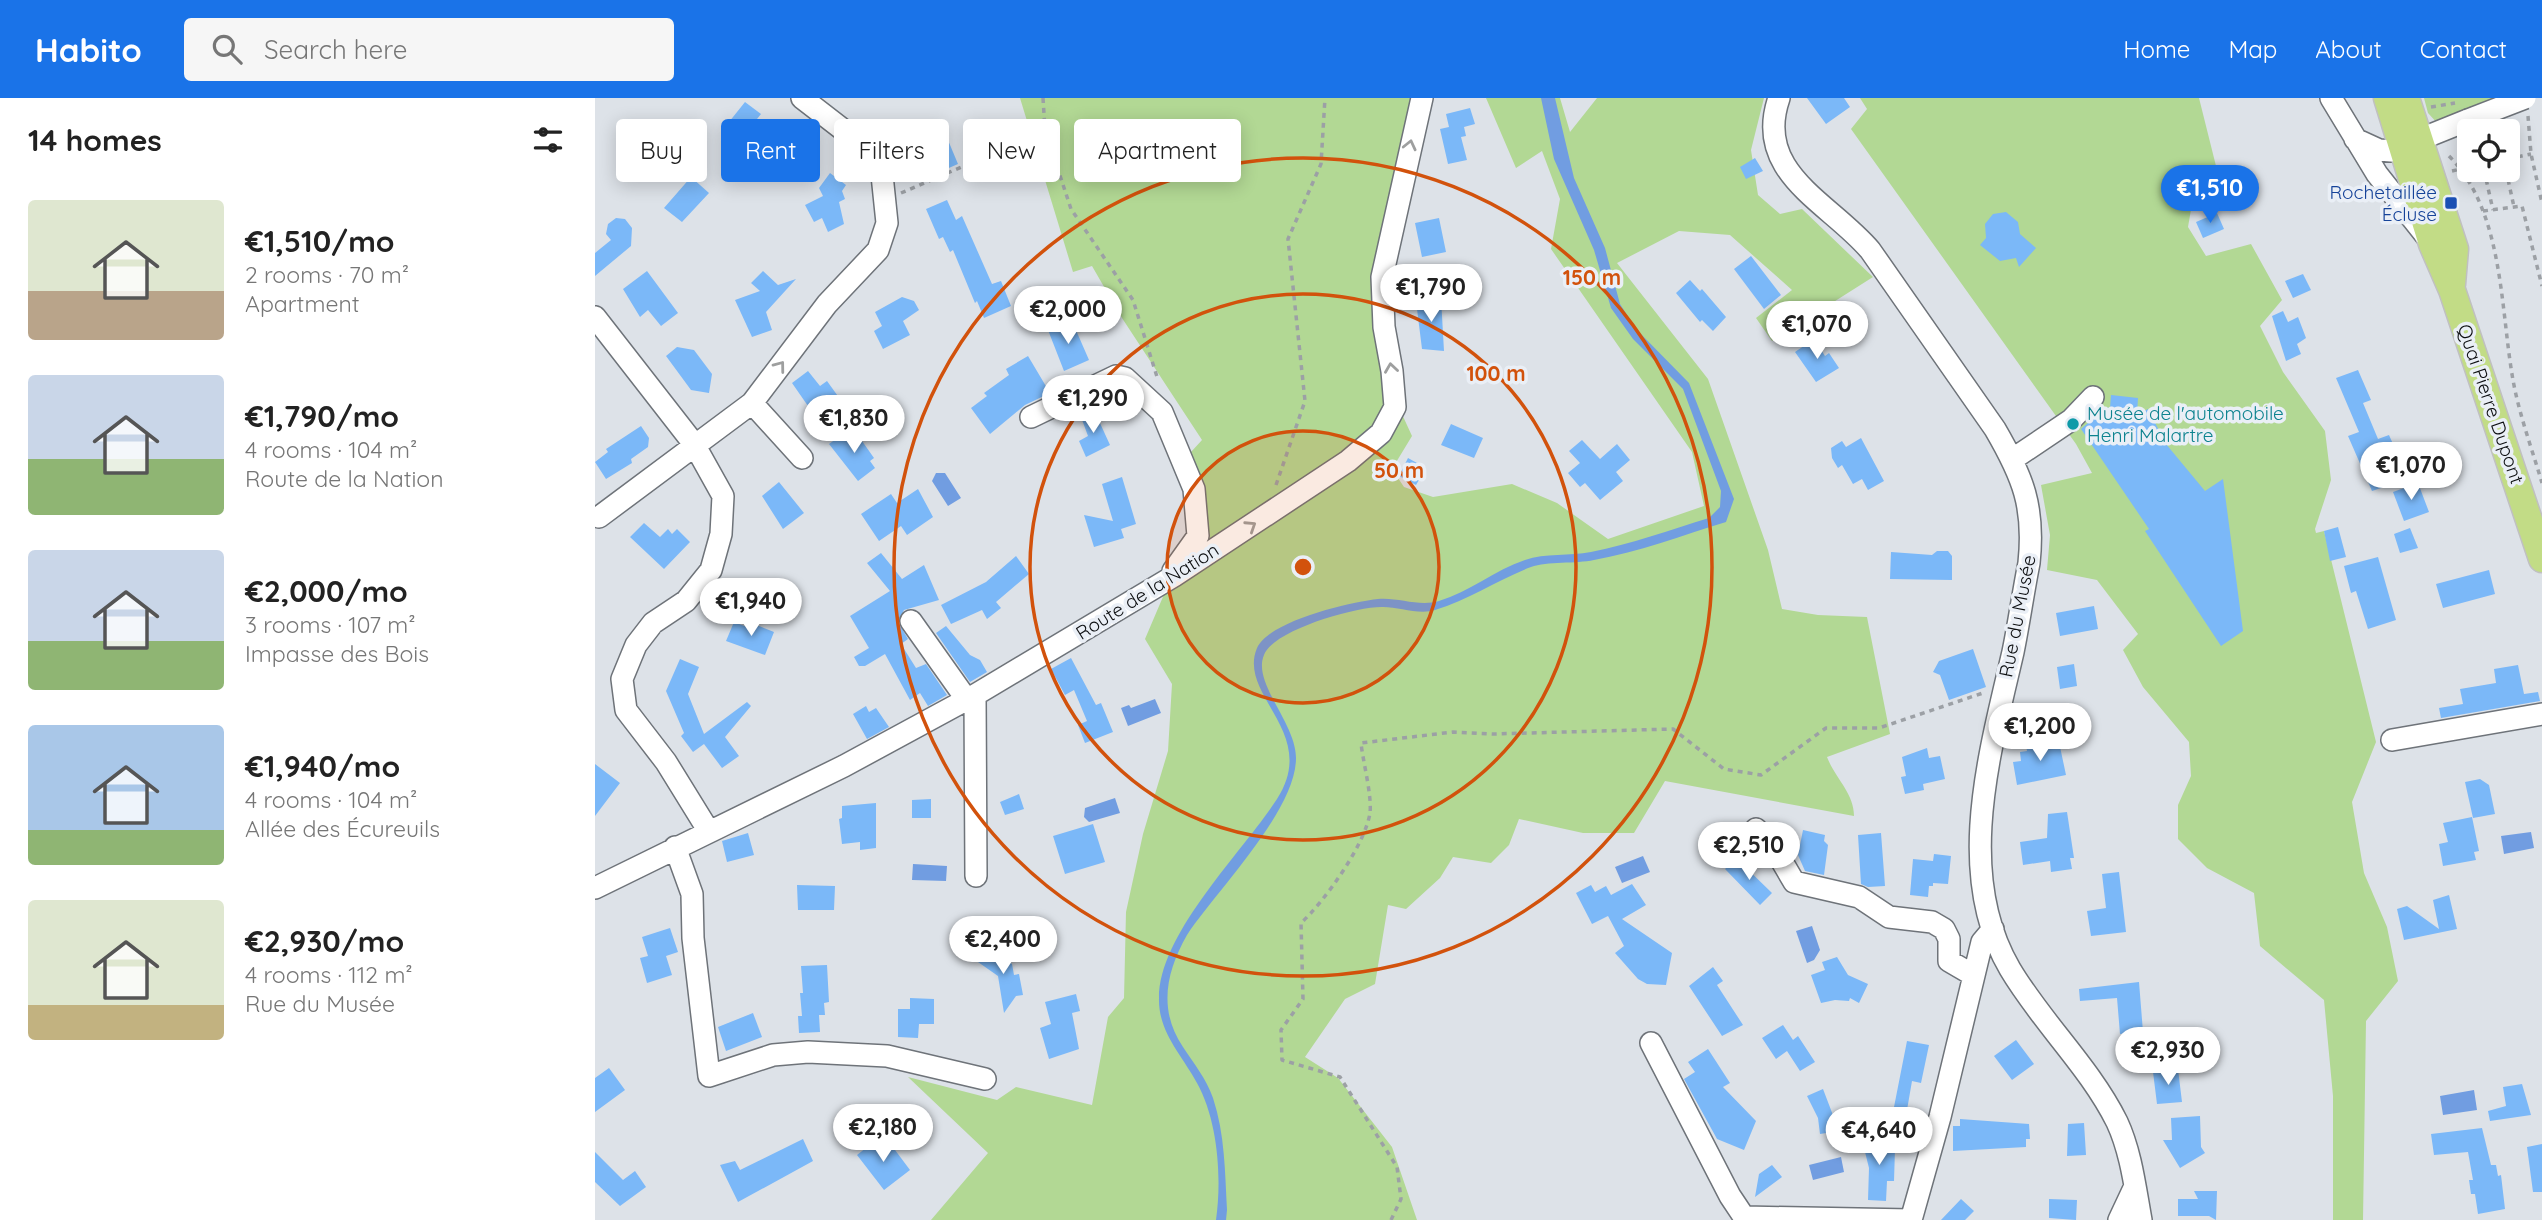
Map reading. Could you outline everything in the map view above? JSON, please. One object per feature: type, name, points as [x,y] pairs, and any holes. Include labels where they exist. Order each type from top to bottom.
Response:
[{"type":"main road","points":[[2387,98],[2421,144]]},
{"type":"main road","points":[[2406,98],[2421,144]]},
{"type":"main road","name":"Quai Pierre Dupont","points":[[2421,144],[2432,244],[2452,290],[2542,559]]},
{"type":"main road","name":"Quai Pierre Dupont","points":[[2421,144],[2455,249],[2452,290]]},
{"type":"street","points":[[599,517],[752,403],[827,304],[878,250],[887,223],[882,175],[868,149],[802,98]]},
{"type":"street","name":"Route de la Nation","points":[[595,888],[708,830],[844,766],[971,698],[1174,576],[1348,461],[1381,433],[1395,407],[1384,327],[1383,277],[1422,98]]},
{"type":"street","name":"Rue du Musée","points":[[1779,98],[1772,119],[1773,143],[1790,176],[1854,231],[1870,250],[2013,459],[2027,494],[2032,529],[2013,650],[1980,819],[1981,867],[1993,929],[2010,968],[2093,1082],[2117,1123],[2130,1159],[2141,1220]]},
{"type":"street","name":"Quai Pierre Dupont","points":[[2331,98],[2353,138],[2384,184],[2432,244]]},
{"type":"street","points":[[2353,138],[2379,150],[2421,144],[2468,120],[2525,102]]},
{"type":"street","points":[[595,317],[695,444],[723,496],[721,534],[711,570],[686,601],[653,623],[636,645],[622,679],[626,710],[666,762],[708,830]]},
{"type":"street","points":[[1031,417],[1116,376],[1125,378],[1163,412],[1194,489],[1198,536],[1173,569],[1174,576]]},
{"type":"street","points":[[2013,459],[2070,420],[2094,397]]},
{"type":"street","points":[[752,403],[802,458]]},
{"type":"street","points":[[911,621],[971,698],[976,876]]},
{"type":"street","points":[[2392,740],[2542,714]]},
{"type":"street","points":[[1756,829],[1773,846],[1794,882],[1859,897],[1889,917],[1932,922],[1944,929],[1949,939],[1949,961],[1973,975]]},
{"type":"street","points":[[675,847],[692,894],[693,938],[709,1076],[773,1055],[808,1052],[887,1056],[985,1079]]},
{"type":"street","points":[[1651,1043],[1730,1196],[1744,1217],[1911,1220],[1940,1117],[1982,942],[1993,929]]},
{"type":"street","points":[[2119,1220],[2135,1186]]},
{"type":"path","points":[[1044,98],[1045,119]]},
{"type":"path","points":[[1265,517],[1305,401],[1288,239],[1321,164],[1325,98]]},
{"type":"path","points":[[2525,102],[2531,154],[2542,203]]},
{"type":"path","points":[[2421,144],[2457,166]]},
{"type":"path","points":[[2520,156],[2531,154]]},
{"type":"path","points":[[886,199],[963,166]]},
{"type":"path","points":[[2445,173],[2457,170]]},
{"type":"path","points":[[1060,176],[1071,209],[1133,300],[1160,386],[1163,412]]},
{"type":"path","points":[[2468,182],[2483,211],[2505,317],[2513,381],[2542,483]]},
{"type":"path","points":[[2487,182],[2493,210]]},
{"type":"path","points":[[2509,182],[2514,207]]},
{"type":"path","points":[[2483,211],[2522,206],[2542,286]]},
{"type":"path","points":[[1391,1220],[1401,1199],[1397,1167],[1340,1077],[1282,1060],[1281,1030],[1303,999],[1301,923],[1320,906],[1350,861],[1370,813],[1361,743],[1453,732],[1673,729],[1724,769],[1761,775],[1826,728],[1879,728],[2004,686]]},
{"type":"green space","points":[[1020,98],[1414,98],[1400,150],[1384,375],[1412,436],[1392,469],[1404,487],[1433,497],[1512,484],[1557,503],[1608,539],[1704,506],[1692,452],[1551,249],[1560,199],[1542,151],[1516,168],[1486,98],[1560,98],[1570,132],[1597,98],[1764,98],[1751,150],[1758,195],[1780,214],[1802,209],[1873,277],[1772,341],[1756,318],[1792,290],[1730,235],[1679,231],[1617,263],[1708,379],[1768,550],[1782,609],[1818,615],[1867,617],[1890,734],[1827,757],[1848,793],[1854,816],[1665,781],[1634,833],[1583,833],[1519,819],[1509,845],[1491,863],[1453,857],[1440,878],[1406,909],[1388,905],[1375,984],[1345,999],[1305,1057],[1338,1078],[1392,1147],[1417,1220],[931,1220],[988,1153],[908,1077],[997,1100],[1016,1087],[1092,1105],[1108,1017],[1124,998],[1126,912],[1143,834],[1168,751],[1172,684],[1145,639],[1197,517],[1180,464],[1202,440],[1122,318],[1092,266],[1073,272],[1046,182],[1060,182],[1060,119],[1026,119]]},
{"type":"green space","points":[[1860,98],[2199,98],[2218,174],[2193,198],[2188,227],[2206,256],[2251,244],[2282,300],[2260,326],[2283,372],[2325,431],[2331,480],[2315,529],[2316,533],[2324,531],[2376,742],[2352,802],[2364,873],[2387,927],[2398,981],[2366,1021],[2363,1220],[2333,1220],[2333,1096],[2324,1000],[2260,946],[2254,893],[2207,868],[2178,839],[2178,805],[2191,776],[2189,742],[2143,687],[2123,650],[2138,634],[2097,580],[2047,570],[2050,535],[2041,485],[2092,473],[2076,444],[1851,129],[1867,109]]},
{"type":"green space","points":[[2424,98],[2498,98],[2438,124],[2428,113]]},
{"type":"water","points":[[1541,98],[1555,98],[1574,178],[1605,248],[1620,304],[1636,329],[1689,383],[1734,499],[1726,522],[1628,553],[1531,567],[1435,610],[1422,612],[1383,607],[1336,615],[1283,637],[1264,655],[1264,678],[1294,745],[1296,758],[1293,779],[1283,802],[1253,849],[1187,935],[1174,963],[1168,991],[1170,1019],[1175,1033],[1207,1084],[1220,1125],[1227,1210],[1226,1220],[1216,1220],[1219,1186],[1217,1150],[1210,1115],[1197,1083],[1162,1022],[1159,998],[1163,973],[1187,921],[1277,799],[1288,775],[1289,754],[1284,734],[1258,682],[1254,666],[1257,648],[1264,638],[1293,621],[1349,604],[1378,599],[1424,603],[1439,601],[1525,560],[1591,552],[1621,545],[1709,518],[1720,507],[1721,491],[1683,389],[1633,339],[1611,308],[1594,250],[1554,159]]},
{"type":"water","points":[[936,473],[945,473],[961,498],[948,506],[932,481]]},
{"type":"water","points":[[1155,699],[1161,713],[1128,726],[1121,708],[1129,705],[1131,708]]},
{"type":"water","points":[[1115,798],[1120,813],[1089,822],[1084,817],[1085,808]]},
{"type":"water","points":[[2531,832],[2534,848],[2504,854],[2501,836]]},
{"type":"water","points":[[1643,856],[1650,872],[1622,883],[1615,867]]},
{"type":"water","points":[[913,864],[947,866],[946,881],[912,880]]},
{"type":"water","points":[[1812,926],[1820,950],[1814,960],[1807,963],[1796,931]]},
{"type":"water","points":[[2474,1090],[2477,1110],[2443,1115],[2440,1096]]},
{"type":"water","points":[[1841,1157],[1844,1172],[1813,1180],[1809,1165]]},
{"type":"building","points":[[1807,98],[1844,98],[1850,107],[1826,124]]},
{"type":"building","points":[[745,102],[761,114],[757,119],[731,119]]},
{"type":"building","points":[[1470,108],[1475,124],[1464,127],[1466,136],[1461,137],[1467,160],[1448,164],[1440,129],[1449,127],[1446,114]]},
{"type":"building","points":[[949,143],[958,164],[949,168]]},
{"type":"building","points":[[1755,158],[1763,171],[1746,179],[1740,167]]},
{"type":"building","points":[[830,173],[834,176],[834,182],[846,185],[842,191],[845,199],[839,202],[844,224],[828,232],[822,218],[814,222],[805,205],[823,196],[819,188]]},
{"type":"building","points":[[687,182],[697,182],[709,193],[682,222],[664,208]]},
{"type":"building","points":[[947,200],[956,220],[962,216],[992,284],[1001,281],[1011,306],[984,318],[953,250],[950,252],[943,237],[939,239],[926,209]]},
{"type":"building","points":[[2006,212],[2018,222],[2020,234],[2036,248],[2019,267],[2016,258],[2000,261],[1980,245],[1986,238],[1985,224],[1993,214]]},
{"type":"building","points":[[2217,213],[2224,229],[2203,238],[2196,222]]},
{"type":"building","points":[[616,218],[625,219],[632,228],[631,246],[595,276],[595,253],[611,240],[606,234],[608,224]]},
{"type":"building","points":[[1439,218],[1446,252],[1422,257],[1415,223]]},
{"type":"building","points":[[1751,256],[1781,295],[1764,309],[1734,269]]},
{"type":"building","points":[[647,271],[678,313],[661,326],[648,310],[640,317],[623,289]]},
{"type":"building","points":[[763,271],[778,285],[796,279],[766,312],[772,330],[752,337],[735,300],[760,291],[751,283]]},
{"type":"building","points":[[2303,274],[2311,290],[2293,298],[2285,281]]},
{"type":"building","points":[[1690,280],[1700,291],[1702,289],[1726,317],[1713,331],[1702,320],[1700,322],[1676,293]]},
{"type":"building","points":[[902,297],[914,301],[919,310],[903,321],[910,335],[883,349],[874,331],[882,326],[875,312]]},
{"type":"building","points":[[1441,298],[1444,351],[1422,349],[1416,301]]},
{"type":"building","points":[[2283,311],[2288,322],[2298,317],[2306,338],[2297,344],[2301,354],[2286,361],[2272,316]]},
{"type":"building","points":[[1072,321],[1089,360],[1064,371],[1048,330]]},
{"type":"building","points":[[1814,339],[1825,356],[1829,353],[1839,368],[1816,382],[1795,352]]},
{"type":"building","points":[[677,347],[694,350],[712,374],[709,393],[691,390],[666,356]]},
{"type":"building","points":[[1028,356],[1050,393],[1025,405],[990,434],[971,408],[987,396],[984,393],[1009,375],[1006,369]]},
{"type":"building","points":[[2358,370],[2371,400],[2363,403],[2378,439],[2389,435],[2397,453],[2384,459],[2387,486],[2372,491],[2348,436],[2359,432],[2336,378]]},
{"type":"building","points":[[808,371],[820,386],[827,381],[840,399],[821,414],[813,402],[808,406],[792,383]]},
{"type":"building","points":[[2111,395],[2138,398],[2137,415],[2148,409],[2166,444],[2205,491],[2223,479],[2243,631],[2221,646],[2145,531],[2149,529],[2081,429],[2102,407],[2110,408]]},
{"type":"building","points":[[1094,410],[1110,445],[1086,457],[1079,441],[1088,436],[1081,417]]},
{"type":"building","points":[[1451,424],[1483,438],[1474,458],[1441,445]]},
{"type":"building","points":[[641,426],[649,438],[648,447],[631,459],[632,463],[606,479],[595,462],[608,452],[606,449]]},
{"type":"building","points":[[847,431],[857,444],[862,441],[874,458],[870,461],[875,468],[858,481],[829,444]]},
{"type":"building","points":[[1861,438],[1884,481],[1868,490],[1862,479],[1853,484],[1842,465],[1838,468],[1832,458],[1831,448],[1842,441],[1846,447]]},
{"type":"building","points":[[1582,440],[1600,459],[1617,444],[1630,460],[1616,472],[1623,481],[1600,500],[1585,483],[1580,487],[1568,473],[1580,463],[1569,451]]},
{"type":"building","points":[[1408,458],[1426,468],[1416,485],[1399,476]]},
{"type":"building","points":[[1122,477],[1136,524],[1121,529],[1124,538],[1094,547],[1084,515],[1113,521],[1102,484]]},
{"type":"building","points":[[779,482],[804,513],[783,529],[762,496]]},
{"type":"building","points":[[2418,483],[2429,512],[2404,521],[2393,492]]},
{"type":"building","points":[[918,489],[933,517],[907,535],[901,526],[879,541],[861,514],[891,494],[897,503]]},
{"type":"building","points":[[644,523],[660,537],[668,529],[672,534],[677,529],[690,542],[664,569],[630,537]]},
{"type":"building","points":[[2338,527],[2346,557],[2330,561],[2324,531]]},
{"type":"building","points":[[2410,528],[2418,548],[2400,553],[2394,534]]},
{"type":"building","points":[[1937,551],[1948,551],[1952,556],[1952,580],[1890,579],[1891,552],[1932,555]]},
{"type":"building","points":[[881,553],[902,579],[924,565],[939,600],[904,610],[898,622],[908,639],[901,644],[916,668],[926,664],[947,695],[928,706],[920,693],[910,700],[885,654],[865,666],[859,666],[854,657],[869,648],[850,616],[890,591],[867,563]]},
{"type":"building","points":[[1016,556],[1029,574],[996,602],[1001,608],[987,619],[982,610],[951,624],[941,605],[986,582]]},
{"type":"building","points":[[2378,557],[2396,620],[2368,629],[2356,591],[2351,593],[2344,566]]},
{"type":"building","points":[[2489,570],[2495,594],[2443,608],[2436,584]]},
{"type":"building","points":[[2094,606],[2098,629],[2060,636],[2056,613]]},
{"type":"building","points":[[734,622],[752,629],[754,624],[774,632],[765,655],[726,641]]},
{"type":"building","points":[[946,626],[970,655],[980,660],[987,672],[970,682],[936,633]]},
{"type":"building","points":[[1973,649],[1986,687],[1949,700],[1940,675],[1933,672],[1939,661]]},
{"type":"building","points":[[1071,658],[1096,705],[1101,703],[1113,732],[1085,743],[1078,725],[1087,721],[1074,690],[1065,695],[1051,669]]},
{"type":"building","points":[[680,659],[699,667],[688,694],[704,734],[747,702],[751,706],[725,737],[739,756],[722,768],[704,744],[693,752],[681,736],[684,733],[666,691]]},
{"type":"building","points":[[2074,664],[2077,686],[2060,689],[2057,667]]},
{"type":"building","points":[[2518,665],[2524,694],[2538,692],[2540,701],[2441,718],[2439,708],[2463,704],[2460,689],[2496,683],[2494,669]]},
{"type":"building","points":[[866,706],[869,712],[876,708],[889,727],[867,739],[853,714]]},
{"type":"building","points":[[2042,742],[2042,745],[2059,742],[2066,775],[2017,785],[2013,762],[2021,761],[2020,752],[2027,751],[2026,745]]},
{"type":"building","points":[[1927,748],[1929,758],[1940,756],[1945,779],[1923,784],[1924,790],[1905,794],[1901,777],[1906,776],[1902,757]]},
{"type":"building","points":[[595,764],[620,783],[595,816]]},
{"type":"building","points":[[2480,779],[2489,785],[2495,814],[2473,818],[2465,782]]},
{"type":"building","points":[[1019,794],[1024,809],[1005,815],[1000,802]]},
{"type":"building","points":[[931,799],[931,818],[912,818],[912,800]]},
{"type":"building","points":[[876,803],[876,848],[860,850],[860,842],[842,844],[839,819],[842,818],[842,806]]},
{"type":"building","points":[[2067,812],[2074,858],[2070,858],[2072,869],[2051,872],[2050,861],[2023,865],[2020,842],[2047,838],[2048,814]]},
{"type":"building","points":[[2472,817],[2479,851],[2474,852],[2476,860],[2443,866],[2439,844],[2448,842],[2443,823]]},
{"type":"building","points":[[1093,824],[1105,862],[1065,874],[1053,836]]},
{"type":"building","points":[[1803,830],[1825,835],[1824,841],[1828,845],[1824,875],[1805,871],[1798,855]]},
{"type":"building","points":[[748,833],[754,855],[727,862],[722,841]]},
{"type":"building","points":[[1881,833],[1885,886],[1868,887],[1861,884],[1858,835]]},
{"type":"building","points":[[1934,854],[1951,856],[1948,884],[1933,883],[1933,886],[1929,886],[1928,897],[1910,895],[1913,859],[1933,861]]},
{"type":"building","points":[[1736,858],[1772,893],[1760,905],[1725,869]]},
{"type":"building","points":[[2119,872],[2126,932],[2091,936],[2087,911],[2106,908],[2102,874]]},
{"type":"building","points":[[1632,884],[1646,905],[1622,919],[1672,953],[1666,985],[1647,984],[1638,979],[1615,953],[1624,946],[1608,916],[1592,924],[1576,893],[1591,885],[1595,892],[1606,886],[1611,895]]},
{"type":"building","points":[[797,885],[835,886],[834,910],[798,910]]},
{"type":"building","points":[[2449,895],[2457,929],[2404,940],[2397,909],[2407,906],[2439,929],[2433,900]]},
{"type":"building","points":[[670,928],[678,952],[666,956],[672,975],[647,983],[640,958],[648,956],[642,937]]},
{"type":"building","points":[[988,947],[1012,964],[1014,975],[1019,974],[1023,995],[1016,996],[1004,1013],[998,976],[978,962]]},
{"type":"building","points":[[1837,957],[1848,975],[1868,984],[1859,1003],[1850,998],[1849,1001],[1821,1003],[1811,975],[1825,970],[1822,962]]},
{"type":"building","points":[[827,965],[829,1002],[824,1003],[825,1015],[819,1015],[820,1032],[799,1033],[798,1016],[802,1016],[800,993],[803,993],[801,966]]},
{"type":"building","points":[[1713,967],[1723,981],[1717,985],[1743,1025],[1722,1036],[1689,986]]},
{"type":"building","points":[[2139,982],[2143,1032],[2120,1034],[2117,998],[2080,1001],[2079,989]]},
{"type":"building","points":[[1076,994],[1080,1011],[1072,1013],[1079,1049],[1049,1059],[1040,1028],[1051,1024],[1045,1002]]},
{"type":"building","points":[[910,998],[934,999],[934,1024],[919,1024],[918,1038],[898,1037],[898,1009],[910,1009]]},
{"type":"building","points":[[753,1013],[762,1037],[726,1051],[718,1027]]},
{"type":"building","points":[[1783,1025],[1793,1040],[1798,1036],[1815,1062],[1800,1071],[1787,1051],[1776,1059],[1762,1038]]},
{"type":"building","points":[[2016,1040],[2034,1064],[2012,1080],[1994,1056]]},
{"type":"building","points":[[1907,1041],[1929,1045],[1921,1083],[1912,1081],[1907,1110],[1894,1107]]},
{"type":"building","points":[[1708,1049],[1730,1083],[1723,1087],[1756,1121],[1744,1150],[1717,1139],[1684,1079],[1695,1072],[1688,1062]]},
{"type":"building","points":[[609,1068],[625,1090],[595,1112],[595,1078]]},
{"type":"building","points":[[2178,1069],[2182,1102],[2157,1104],[2153,1072]]},
{"type":"building","points":[[2522,1084],[2531,1115],[2490,1121],[2488,1111],[2506,1106],[2503,1087]]},
{"type":"building","points":[[1823,1089],[1839,1131],[1820,1134],[1818,1118],[1807,1096]]},
{"type":"building","points":[[2200,1116],[2201,1147],[2205,1153],[2180,1168],[2163,1140],[2172,1140],[2171,1118]]},
{"type":"building","points":[[1960,1119],[2029,1124],[2030,1139],[2026,1139],[2026,1147],[1953,1151],[1953,1126],[1960,1126]]},
{"type":"building","points":[[2084,1123],[2086,1155],[2067,1156],[2068,1124]]},
{"type":"building","points":[[2482,1128],[2491,1165],[2496,1165],[2498,1176],[2501,1175],[2505,1209],[2478,1214],[2475,1194],[2471,1194],[2469,1180],[2473,1180],[2468,1152],[2434,1155],[2431,1134]]},
{"type":"building","points":[[1885,1135],[1890,1150],[1895,1149],[1894,1181],[1887,1181],[1886,1201],[1868,1200],[1869,1168],[1862,1140]]},
{"type":"building","points":[[803,1139],[813,1161],[738,1202],[720,1165],[735,1161],[740,1170]]},
{"type":"building","points":[[876,1140],[883,1148],[895,1150],[910,1170],[884,1190],[857,1155]]},
{"type":"building","points":[[2542,1144],[2542,1192],[2533,1192],[2527,1147]]},
{"type":"building","points":[[595,1152],[623,1180],[635,1171],[646,1187],[620,1206],[595,1182]]},
{"type":"building","points":[[1772,1165],[1782,1177],[1755,1197],[1759,1174]]},
{"type":"building","points":[[2194,1191],[2217,1191],[2216,1220],[2209,1216],[2178,1216],[2178,1199],[2198,1199]]},
{"type":"building","points":[[1961,1199],[1974,1211],[1965,1220],[1941,1220]]},
{"type":"building","points":[[2049,1199],[2077,1200],[2076,1220],[2049,1218]]},
{"type":"place","name":"Rochetaillée Écluse","points":[[2451,203]]},
{"type":"place","name":"Musée de l'automobile Henri Malartre","points":[[2073,424]]}]
